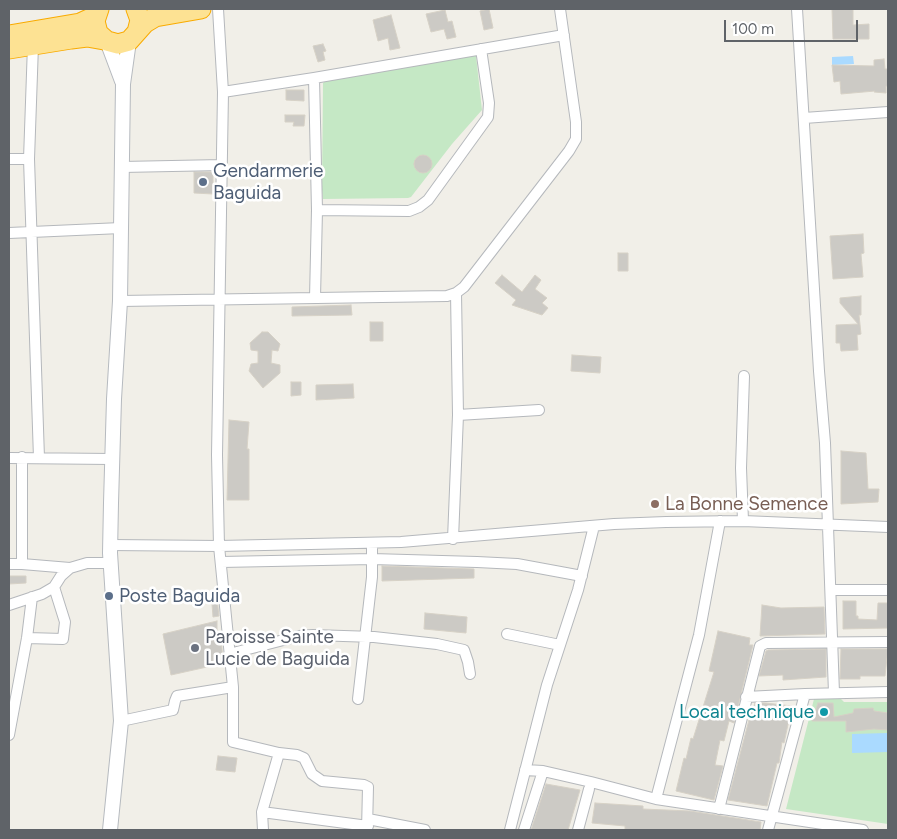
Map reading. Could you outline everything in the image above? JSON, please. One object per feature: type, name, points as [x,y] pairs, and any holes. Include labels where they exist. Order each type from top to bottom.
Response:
[{"type":"highway","points":[[133,36],[140,20],[136,9]]},
{"type":"highway","points":[[9,49],[81,38],[105,40],[118,44],[133,36],[145,23],[155,18],[200,9]]},
{"type":"highway","points":[[97,13],[96,29],[105,40]]},
{"type":"highway","points":[[9,35],[80,23],[97,13]]},
{"type":"street","points":[[218,9],[223,92],[217,455],[219,546],[233,687],[233,742],[304,758],[312,774],[322,781],[368,787],[367,825]]},
{"type":"street","points":[[120,301],[447,296],[456,293],[464,287],[476,272],[569,151],[576,139],[576,122],[560,9]]},
{"type":"street","points":[[797,9],[825,443],[834,692]]},
{"type":"street","points":[[223,92],[564,35]]},
{"type":"street","points":[[110,830],[121,722],[110,545],[112,459],[120,301],[123,84],[133,36]]},
{"type":"street","points":[[105,40],[123,84]]},
{"type":"street","points":[[32,45],[29,158],[33,232],[39,458]]},
{"type":"street","points":[[317,210],[409,211],[419,207],[428,200],[488,117],[490,103],[482,49]]},
{"type":"street","points":[[314,78],[317,210],[315,298]]},
{"type":"street","points":[[804,118],[888,112]]},
{"type":"street","points":[[9,159],[29,158]]},
{"type":"street","points":[[122,167],[222,165]]},
{"type":"street","points":[[9,233],[122,228]]},
{"type":"street","points":[[453,539],[458,415],[456,293]]},
{"type":"street","points":[[743,521],[741,468],[744,376]]},
{"type":"street","points":[[458,415],[540,410]]},
{"type":"street","points":[[22,457],[20,521],[22,564]]},
{"type":"street","points":[[9,458],[112,459]]},
{"type":"street","points":[[110,545],[219,546],[372,543],[453,539],[614,524],[720,521],[888,527]]},
{"type":"street","points":[[656,798],[699,635],[720,521]]},
{"type":"street","points":[[510,830],[547,684],[582,576],[594,526]]},
{"type":"street","points":[[358,699],[372,577],[372,543]]},
{"type":"street","points":[[221,562],[372,559],[517,564],[582,576]]},
{"type":"street","points":[[9,564],[70,568],[87,563],[111,563]]},
{"type":"street","points":[[9,605],[42,594],[54,587],[61,576],[70,568]]},
{"type":"street","points":[[27,638],[63,639],[65,622],[54,587]]},
{"type":"street","points":[[831,590],[888,590]]},
{"type":"street","points":[[9,596],[29,598]]},
{"type":"street","points":[[9,735],[27,638],[29,598]]},
{"type":"street","points":[[507,634],[560,645]]},
{"type":"street","points":[[229,654],[299,636],[364,636],[437,644],[464,650],[470,674]]},
{"type":"street","points":[[719,809],[760,646],[766,643],[888,642]]},
{"type":"street","points":[[121,722],[173,710],[178,696],[233,687]]},
{"type":"street","points":[[746,697],[834,692],[888,692]]},
{"type":"street","points":[[768,830],[805,694]]},
{"type":"street","points":[[263,830],[262,812],[279,753]]},
{"type":"street","points":[[525,770],[542,771],[656,798],[863,830]]},
{"type":"street","points":[[524,830],[542,771]]},
{"type":"street","points":[[578,830],[588,789]]},
{"type":"street","points":[[262,812],[343,827],[367,825],[425,830]]},
{"type":"green space","points":[[471,52],[476,56],[482,110],[452,144],[411,197],[323,199],[323,83],[326,80]]},
{"type":"green space","points":[[836,694],[844,702],[888,702],[888,824],[786,809],[814,699]]},
{"type":"water","points":[[853,56],[854,64],[832,65],[832,57]]},
{"type":"water","points":[[888,733],[888,752],[852,753],[852,734]]},
{"type":"building","points":[[489,9],[493,28],[484,30],[480,11]]},
{"type":"building","points":[[832,9],[853,9],[853,25],[869,24],[869,39],[833,39]]},
{"type":"building","points":[[445,10],[448,22],[452,21],[456,37],[447,39],[444,29],[431,32],[426,14]]},
{"type":"building","points":[[391,15],[400,48],[390,50],[388,38],[378,41],[373,20]]},
{"type":"building","points":[[323,44],[326,51],[323,52],[325,60],[318,62],[313,46]]},
{"type":"building","points":[[884,59],[885,69],[888,69],[886,93],[875,91],[841,94],[840,81],[834,82],[832,65],[874,66],[874,60]]},
{"type":"building","points":[[286,90],[304,90],[304,101],[286,100]]},
{"type":"building","points":[[285,115],[305,115],[304,126],[293,126],[294,122],[285,122]]},
{"type":"building","points":[[423,155],[429,158],[432,164],[429,170],[423,173],[417,170],[414,164],[417,158]]},
{"type":"building","name":"Gendarmerie Baguida","points":[[194,172],[213,172],[213,194],[194,193]]},
{"type":"building","points":[[863,234],[864,253],[861,254],[863,277],[833,279],[830,236]]},
{"type":"building","points":[[618,253],[628,253],[628,271],[618,271]]},
{"type":"building","points":[[502,275],[522,292],[535,275],[541,280],[535,289],[547,298],[542,303],[548,308],[542,315],[512,305],[516,300],[495,283]]},
{"type":"building","points":[[861,296],[861,315],[859,315],[861,334],[857,335],[858,350],[841,351],[840,343],[836,343],[836,325],[858,324],[840,303],[840,298]]},
{"type":"building","points":[[351,305],[352,315],[292,316],[292,307]]},
{"type":"building","points":[[370,322],[383,322],[383,341],[370,341]]},
{"type":"building","points":[[262,332],[268,332],[280,344],[278,351],[272,350],[271,363],[280,365],[280,373],[263,388],[249,371],[251,364],[258,363],[258,351],[251,350],[250,343]]},
{"type":"building","points":[[572,355],[601,357],[600,373],[571,371]]},
{"type":"building","points":[[291,382],[301,382],[301,395],[291,396]]},
{"type":"building","points":[[353,384],[354,398],[316,400],[316,385]]},
{"type":"building","points":[[229,420],[249,422],[247,449],[249,449],[249,500],[227,500]]},
{"type":"building","points":[[841,451],[866,453],[868,489],[879,489],[878,502],[841,504]]},
{"type":"building","points":[[382,566],[474,569],[474,578],[382,581]]},
{"type":"building","points":[[9,576],[26,576],[26,583],[9,584]]},
{"type":"building","points":[[216,590],[219,616],[213,617],[211,591]]},
{"type":"building","points":[[843,601],[856,601],[856,616],[858,616],[858,619],[877,620],[878,603],[888,603],[888,628],[843,629]]},
{"type":"building","points":[[762,605],[781,608],[824,607],[825,634],[760,636]]},
{"type":"building","points":[[425,613],[467,617],[466,633],[424,629]]},
{"type":"building","name":"Paroisse Sainte Lucie de Baguida","points":[[217,621],[217,632],[221,638],[223,660],[216,661],[216,665],[171,675],[163,634]]},
{"type":"building","points":[[718,631],[750,638],[749,645],[753,645],[734,723],[729,721],[724,741],[720,740],[715,765],[723,766],[714,800],[676,791],[684,758],[686,759],[691,738],[693,739],[714,672],[709,671]]},
{"type":"building","points":[[826,649],[826,677],[783,680],[783,675],[759,676],[766,651],[768,650]]},
{"type":"building","points":[[841,649],[888,649],[885,676],[860,676],[860,679],[840,679]]},
{"type":"building","points":[[755,703],[792,706],[767,806],[728,800]]},
{"type":"building","points":[[818,703],[833,703],[834,717],[853,713],[854,709],[873,708],[874,711],[888,713],[888,730],[874,729],[846,732],[846,721],[812,721]]},
{"type":"building","points":[[218,756],[237,758],[235,772],[216,770]]},
{"type":"building","points":[[546,784],[580,790],[568,830],[531,830]]},
{"type":"building","points":[[595,803],[643,806],[643,809],[690,811],[761,822],[760,830],[625,830],[625,826],[592,823]]},
{"type":"place","name":"Gendarmerie Baguida","points":[[203,182]]},
{"type":"place","name":"La Bonne Semence","points":[[655,504]]},
{"type":"place","name":"Poste Baguida","points":[[109,596]]},
{"type":"place","name":"Paroisse Sainte Lucie de Baguida","points":[[195,648]]},
{"type":"place","name":"Local technique","points":[[824,712]]}]
